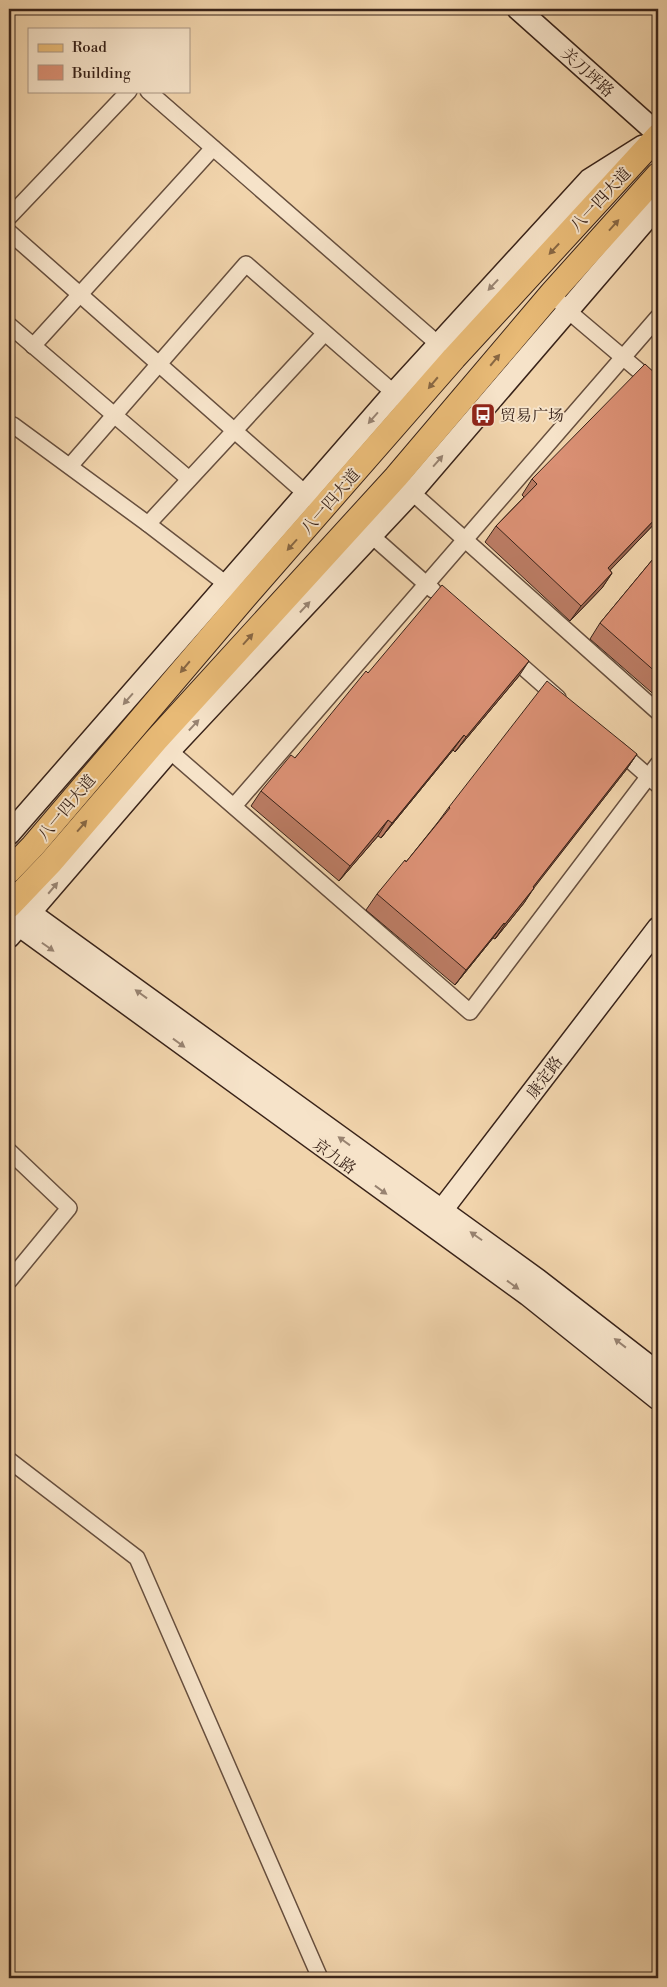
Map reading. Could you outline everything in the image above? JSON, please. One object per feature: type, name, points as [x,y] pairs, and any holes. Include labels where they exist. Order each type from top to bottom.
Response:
[{"type":"main road","name":"八一四大道","points":[[9,871],[33,846],[236,591],[315,502],[412,408],[446,351],[658,136]]},
{"type":"main road","name":"八一四大道","points":[[14,914],[51,862],[163,745],[404,485],[560,302],[658,175]]},
{"type":"street","name":"关刀坪路","points":[[518,9],[658,136]]},
{"type":"street","points":[[9,217],[128,92]]},
{"type":"street","points":[[9,232],[315,502],[394,394],[446,351],[149,92]]},
{"type":"street","points":[[33,346],[213,148]]},
{"type":"street","points":[[658,192],[642,223],[560,302],[658,387]]},
{"type":"street","points":[[70,466],[246,264],[324,334],[412,408]]},
{"type":"street","points":[[234,806],[658,317]]},
{"type":"street","points":[[9,325],[189,479]]},
{"type":"street","points":[[148,524],[324,334]]},
{"type":"street","points":[[13,425],[236,591],[10,830],[33,846]]},
{"type":"street","points":[[404,485],[658,712]]},
{"type":"street","points":[[363,529],[442,597]]},
{"type":"street","points":[[501,648],[567,706]]},
{"type":"street","points":[[604,738],[653,781]]},
{"type":"street","points":[[163,745],[470,1012],[653,781],[658,764]]},
{"type":"street","name":"京九路","points":[[14,914],[436,1218],[528,1295],[658,1399]]},
{"type":"street","name":"康定路","points":[[436,1218],[658,928]]},
{"type":"street","points":[[9,1151],[69,1208],[9,1281]]},
{"type":"street","name":"京九路","points":[[436,1218],[538,1280],[658,1373]]},
{"type":"street","points":[[9,1460],[137,1558],[320,1978]]},
{"type":"building","points":[[645,364],[658,376],[658,516],[608,568],[612,573],[581,606],[496,526],[537,484],[532,479]]},
{"type":"building","points":[[658,553],[658,674],[600,623]]},
{"type":"building","points":[[442,585],[529,661],[466,737],[464,735],[392,823],[388,820],[350,866],[261,791],[291,755],[295,758],[366,671],[368,673]]},
{"type":"building","points":[[547,681],[637,754],[534,888],[466,970],[377,894],[450,808]]},
{"type":"place","name":"贸易广场","points":[[483,415]]}]
